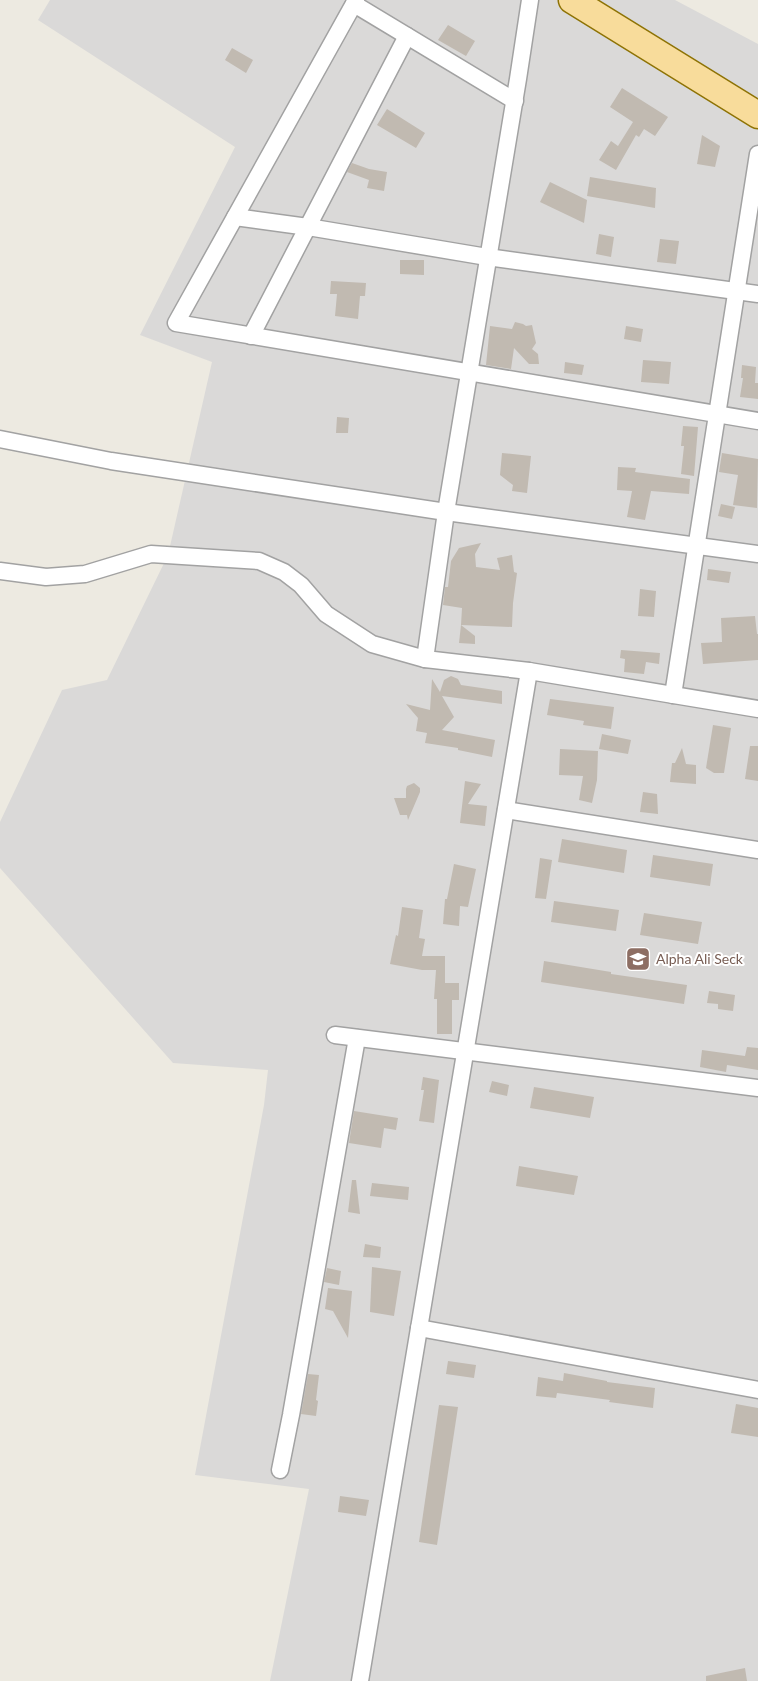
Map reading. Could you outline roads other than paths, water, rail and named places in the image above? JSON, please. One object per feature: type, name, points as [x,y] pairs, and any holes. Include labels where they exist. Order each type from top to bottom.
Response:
[{"type":"main road","points":[[572,0],[758,115]]},
{"type":"street","points":[[425,659],[446,512],[530,0]]},
{"type":"street","points":[[514,100],[407,36],[355,2],[176,323],[758,421]]},
{"type":"street","points":[[251,336],[407,36]]},
{"type":"street","points":[[672,695],[758,154]]},
{"type":"street","points":[[235,217],[308,227],[488,257],[758,294]]},
{"type":"street","points":[[0,439],[111,461],[446,512],[696,544],[758,554]]},
{"type":"street","points":[[0,571],[46,577],[85,574],[150,554],[259,561],[284,572],[301,585],[326,614],[372,644],[425,659],[529,671],[758,709]]},
{"type":"street","points":[[360,1681],[529,671]]},
{"type":"street","points":[[506,810],[758,850]]},
{"type":"street","points":[[335,1035],[758,1088]]},
{"type":"street","points":[[280,1470],[357,1038]]},
{"type":"street","points":[[419,1328],[758,1390]]},
{"type":"place","name":"Alpha Ali Seck","points":[[638,959]]}]
